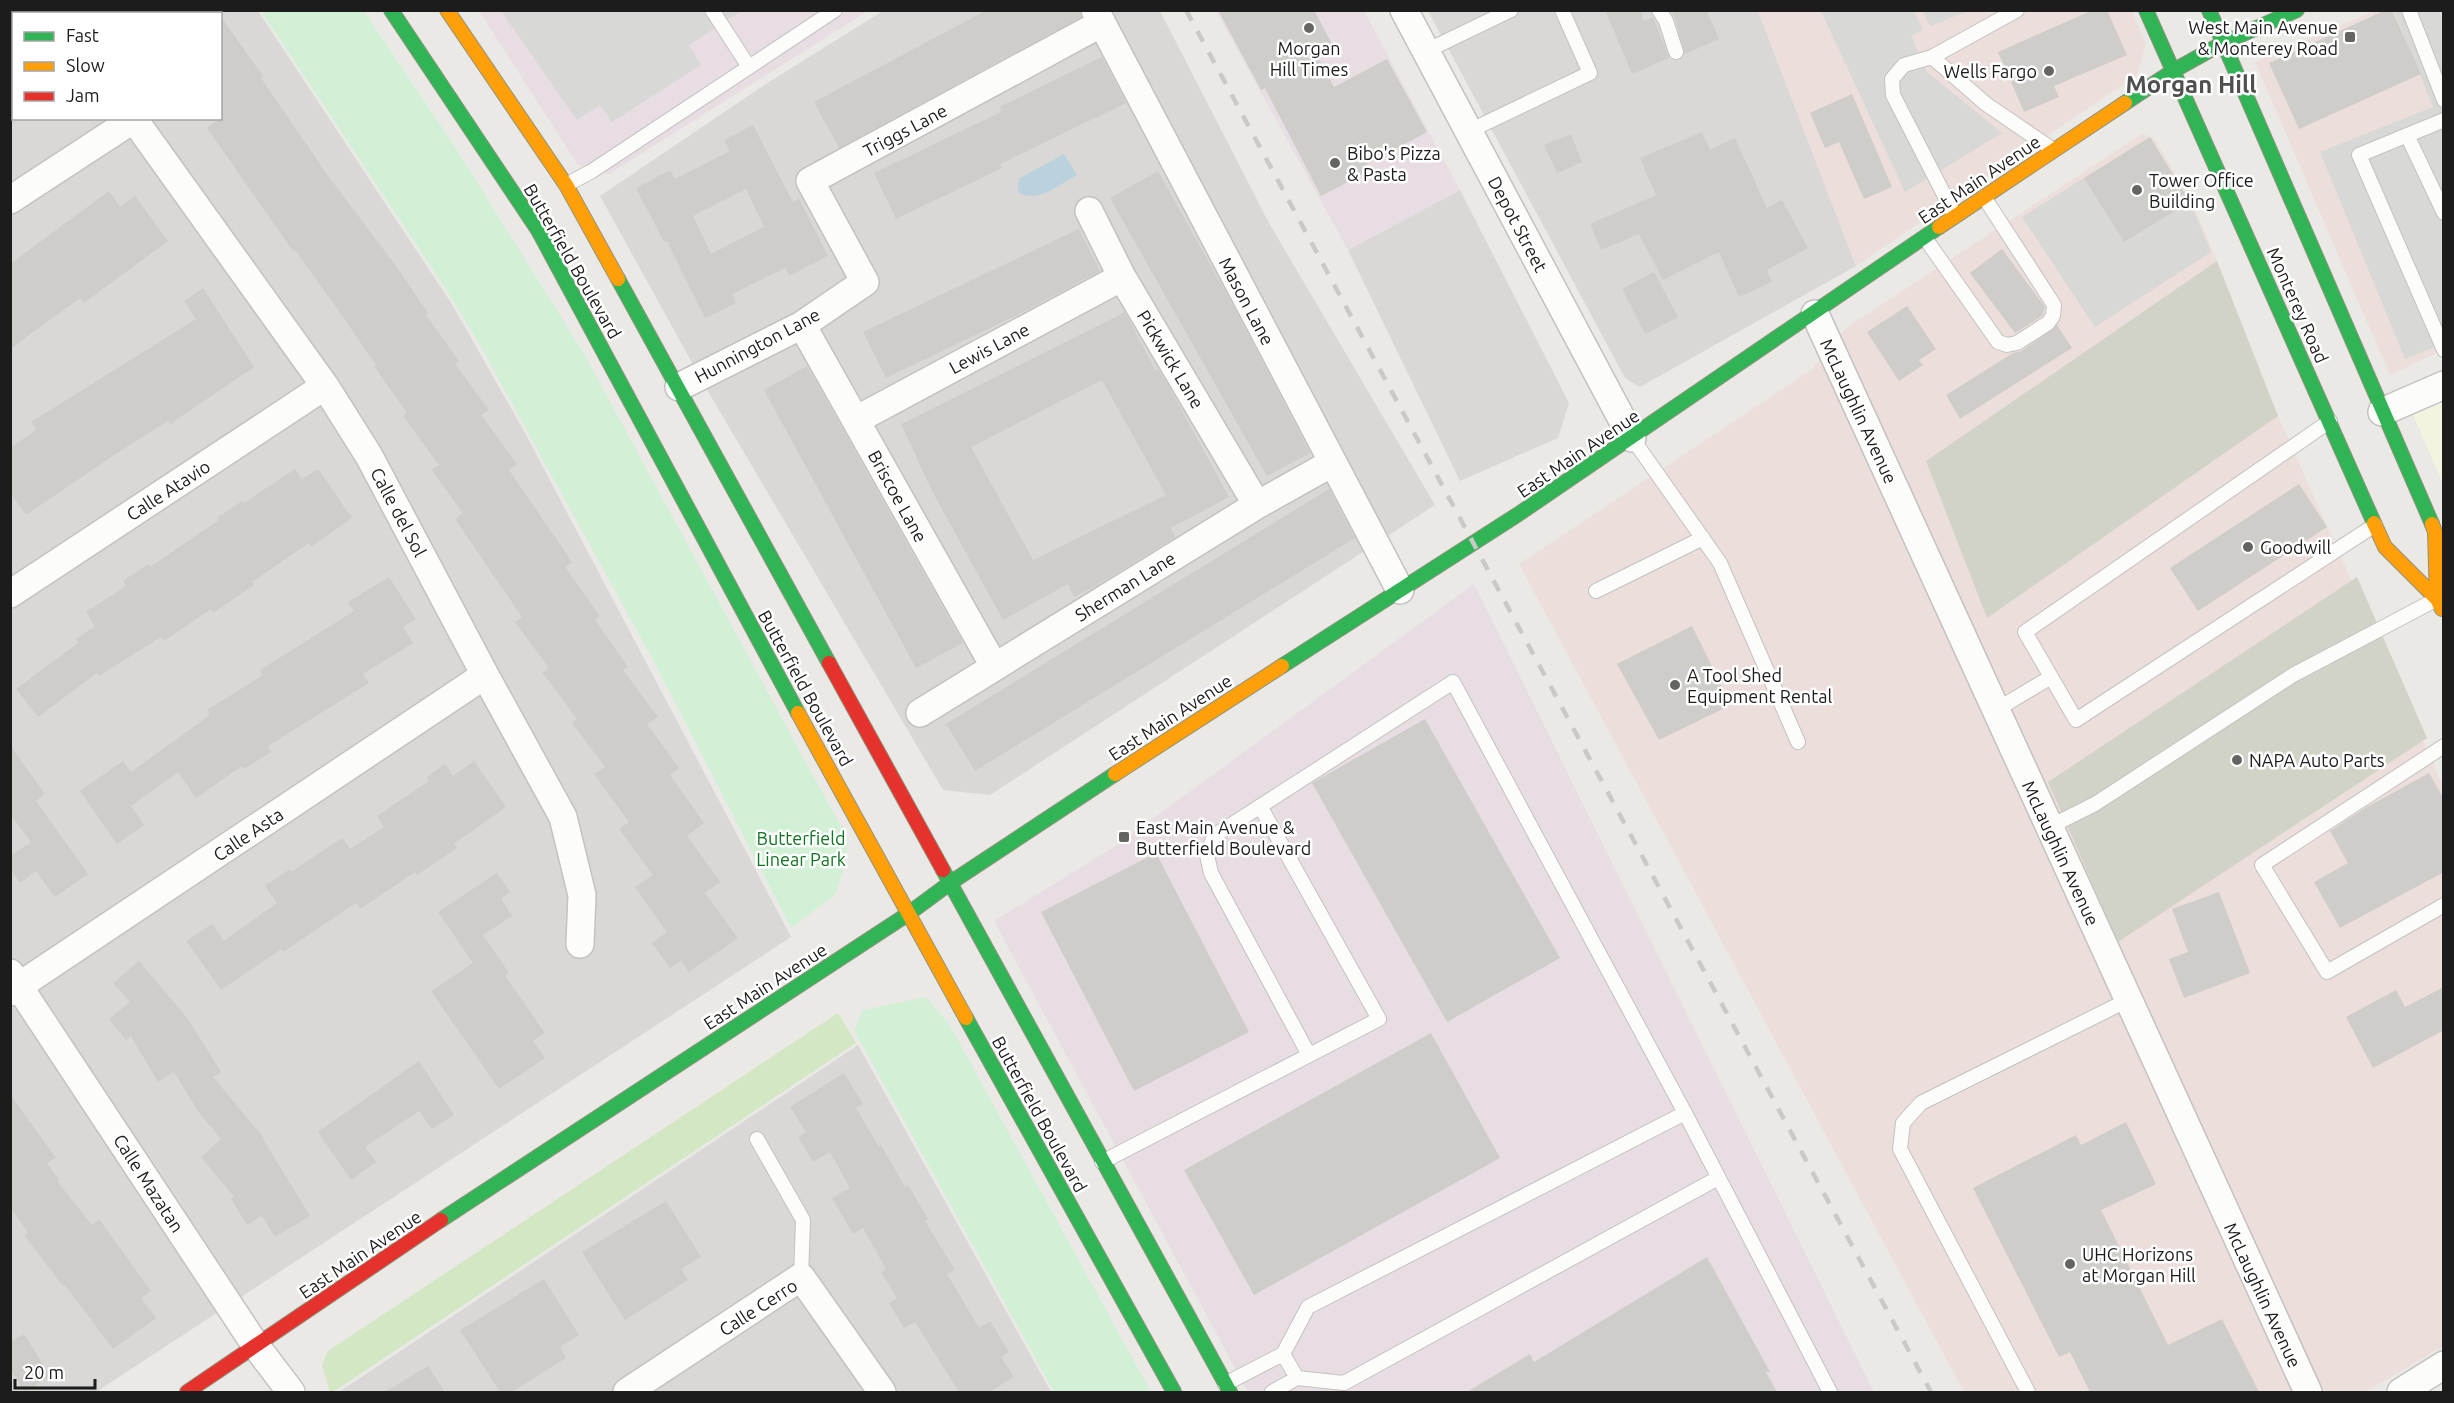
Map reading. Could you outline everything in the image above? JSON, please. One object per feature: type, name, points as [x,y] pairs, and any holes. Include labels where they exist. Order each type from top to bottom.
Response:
[{"type":"main road","name":"Butterfield Boulevard","points":[[391,10],[538,230],[570,286],[713,556],[908,914],[1174,1392]]},
{"type":"main road","name":"Butterfield Boulevard","points":[[447,10],[566,185],[1228,1388]]},
{"type":"main road","name":"Monterey Road","points":[[2146,10],[2330,421],[2374,525],[2385,547],[2437,598],[2444,613]]},
{"type":"main road","name":"Monterey Road","points":[[2209,10],[2435,532],[2437,598]]},
{"type":"main road","name":"East Main Avenue","points":[[187,1392],[394,1252],[908,914],[950,883],[1511,519],[1815,314],[1955,216],[2174,71],[2223,43],[2297,10]]},
{"type":"street","name":"Depot Street","points":[[1404,10],[1632,438]]},
{"type":"street","name":"Triggs Lane","points":[[865,282],[810,181],[1098,17]]},
{"type":"street","name":"Mason Lane","points":[[1098,17],[1400,590]]},
{"type":"street","points":[[10,200],[132,120]]},
{"type":"street","name":"Calle del Sol","points":[[135,120],[325,386],[369,456],[563,817],[582,895],[580,944]]},
{"type":"street","name":"Pickwick Lane","points":[[1089,211],[1122,277],[1257,505]]},
{"type":"street","name":"Lewis Lane","points":[[856,420],[1122,277]]},
{"type":"street","name":"Hunnington Lane","points":[[679,387],[802,325],[865,282]]},
{"type":"street","name":"McLaughlin Avenue","points":[[1815,314],[2308,1392]]},
{"type":"street","name":"Briscoe Lane","points":[[802,325],[994,666]]},
{"type":"street","points":[[2382,412],[2444,385]]},
{"type":"street","name":"Calle Atavio","points":[[10,594],[325,386]]},
{"type":"street","name":"Sherman Lane","points":[[920,713],[1257,505],[1332,463]]},
{"type":"street","name":"Calle Asta","points":[[13,983],[485,675]]},
{"type":"street","name":"Calle Mazatan","points":[[13,983],[256,1346],[291,1392]]},
{"type":"street","name":"Calle Cerro","points":[[627,1392],[801,1277],[882,1392]]},
{"type":"street","points":[[2401,1392],[2444,1365]]},
{"type":"lane","points":[[712,10],[749,67]]},
{"type":"lane","points":[[566,185],[835,10]]},
{"type":"lane","points":[[1426,51],[1511,10]]},
{"type":"lane","points":[[1468,131],[1590,73],[1562,10]]},
{"type":"lane","points":[[1659,10],[1666,21],[1676,52]]},
{"type":"lane","points":[[1955,216],[1893,95],[1892,79],[1904,65],[1932,57],[2017,10]]},
{"type":"lane","points":[[2409,10],[2444,100]]},
{"type":"lane","points":[[1932,57],[1986,104],[2054,150]]},
{"type":"lane","points":[[2444,120],[2359,155],[2438,322],[2444,350]]},
{"type":"lane","points":[[2408,135],[2444,213]]},
{"type":"lane","points":[[1925,238],[1998,342],[2007,345],[2017,343],[2048,323],[2053,316],[2054,305],[1984,197]]},
{"type":"lane","points":[[2330,421],[2025,632],[2076,720],[2374,525]]},
{"type":"lane","points":[[1632,438],[1720,563],[1798,742]]},
{"type":"lane","points":[[1596,591],[1703,538]]},
{"type":"lane","points":[[2049,827],[2095,804],[2293,675],[2437,598]]},
{"type":"lane","points":[[1996,710],[2051,677]]},
{"type":"lane","points":[[1309,1055],[1211,873],[1207,855],[1214,836],[1453,682],[1685,1113],[1830,1392]]},
{"type":"lane","points":[[2444,746],[2262,865],[2327,972],[2444,905]]},
{"type":"lane","points":[[1102,1162],[1378,1019],[1260,806]]},
{"type":"lane","points":[[2028,1392],[1900,1149],[1903,1123],[1921,1103],[2128,1000]]},
{"type":"lane","points":[[1228,1388],[1283,1354],[1308,1307],[1685,1113]]},
{"type":"lane","points":[[757,1139],[803,1220],[801,1277]]},
{"type":"lane","points":[[1272,1392],[1297,1378],[1344,1383],[1718,1178]]},
{"type":"lane","points":[[1283,1354],[1297,1378]]},
{"type":"shaded area","points":[[10,11],[258,11],[453,306],[525,433],[791,937],[96,1392],[11,1392]]},
{"type":"shaded area","points":[[479,11],[868,11],[609,174],[578,165]]},
{"type":"shaded area","points":[[501,11],[741,11],[689,45],[701,65],[612,122],[600,105],[577,120]]},
{"type":"shaded area","points":[[883,11],[1160,11],[1269,223],[1435,505],[990,795],[943,790],[706,388],[600,196],[769,82]]},
{"type":"shaded area","points":[[1216,11],[1364,11],[1460,190],[1348,250]]},
{"type":"shaded area","points":[[1428,11],[1758,11],[1856,266],[1640,387],[1625,378]]},
{"type":"shaded area","points":[[1758,11],[2132,11],[2146,44],[2137,75],[1856,266]]},
{"type":"shaded area","points":[[1821,11],[1914,11],[1923,30],[1911,35],[1927,72],[2002,133],[1905,192]]},
{"type":"shaded area","points":[[1923,11],[1968,11],[1930,26]]},
{"type":"shaded area","points":[[2375,11],[2443,11],[2443,350],[2390,375],[2255,62]]},
{"type":"shaded area","points":[[2394,11],[2439,11],[2444,21],[2443,344],[2405,359],[2320,152],[2433,107]]},
{"type":"shaded area","points":[[2142,134],[2154,138],[2193,204],[2278,416],[2443,786],[2443,1346],[2365,1392],[1964,1392],[1519,564],[1811,370],[1846,328]]},
{"type":"shaded area","points":[[2084,178],[2124,242],[2190,202],[2211,252],[2095,327],[2022,217]]},
{"type":"shaded area","points":[[1460,190],[1569,403],[1558,438],[1460,481],[1348,250]]},
{"type":"shaded area","points":[[2217,261],[2278,416],[1987,618],[1926,461]]},
{"type":"shaded area","points":[[2443,402],[2443,484],[2413,415]]},
{"type":"shaded area","name":"NAPA Auto Parts","points":[[2357,577],[2427,738],[2118,942],[2048,782]]},
{"type":"shaded area","points":[[1474,584],[1874,1392],[1248,1392],[994,921],[1114,847]]},
{"type":"shaded area","points":[[858,1045],[1051,1392],[339,1392]]},
{"type":"green space","name":"Butterfield Linear Park","points":[[261,11],[364,11],[457,150],[584,354],[848,840],[843,870],[835,895],[791,928],[651,656],[480,345],[446,289]]},
{"type":"green space","points":[[926,997],[949,1024],[1151,1392],[1054,1392],[854,1030],[863,1010]]},
{"type":"green space","points":[[838,1013],[856,1043],[330,1392],[322,1365],[328,1351]]},
{"type":"water","points":[[1064,154],[1077,175],[1042,194],[1034,196],[1019,193],[1020,178]]},
{"type":"building","points":[[987,10],[1079,10],[1081,17],[839,148],[814,102]]},
{"type":"building","points":[[1218,10],[1314,10],[1332,44],[1316,53],[1334,87],[1387,59],[1427,132],[1366,165],[1369,171],[1321,196],[1265,88],[1261,90]]},
{"type":"building","points":[[1605,10],[1640,10],[1644,21],[1653,17],[1669,58],[1632,74]]},
{"type":"building","points":[[1670,10],[1706,10],[1719,39],[1685,54],[1675,18]]},
{"type":"building","name":"Wells Fargo","points":[[2093,10],[2107,10],[2127,55],[2054,86],[2059,97],[2024,112],[1998,52]]},
{"type":"building","points":[[2386,10],[2392,10],[2421,74],[2299,129],[2269,63]]},
{"type":"building","points":[[222,19],[263,76],[261,78],[326,173],[396,266],[428,313],[425,314],[459,361],[455,364],[489,410],[481,415],[517,464],[509,470],[572,562],[565,567],[600,616],[595,620],[628,667],[623,670],[658,717],[647,724],[679,768],[670,775],[704,823],[687,836],[720,882],[705,893],[738,938],[689,972],[681,961],[670,968],[652,943],[667,932],[635,887],[653,875],[619,829],[629,822],[594,774],[605,767],[572,723],[577,719],[542,672],[549,668],[515,622],[522,617],[455,519],[463,513],[432,470],[439,465],[403,416],[407,413],[343,317],[295,250],[293,251],[207,128],[217,120],[222,120]]},
{"type":"building","points":[[1102,57],[1126,103],[1000,164],[1002,168],[896,219],[874,173],[1001,112],[999,107]]},
{"type":"building","points":[[1852,94],[1892,187],[1864,199],[1839,142],[1825,148],[1810,113]]},
{"type":"building","points":[[753,125],[793,202],[799,198],[828,256],[789,276],[785,268],[732,294],[736,303],[705,318],[667,241],[664,242],[636,188],[670,170],[675,179],[730,151],[724,140]],"holes":[[[746,189],[764,227],[711,254],[693,216]]]},
{"type":"building","points":[[1702,132],[1710,150],[1735,138],[1767,208],[1782,200],[1808,248],[1767,270],[1772,282],[1739,297],[1719,252],[1663,280],[1639,234],[1601,250],[1590,224],[1656,195],[1640,158]]},
{"type":"building","points":[[1571,134],[1582,162],[1557,173],[1544,145]]},
{"type":"building","name":"Tower Office Building","points":[[2150,137],[2190,202],[2124,242],[2084,178]]},
{"type":"building","points":[[1158,171],[1236,311],[1310,453],[1267,476],[1110,198]]},
{"type":"building","points":[[109,191],[120,207],[135,196],[168,241],[84,303],[80,298],[10,349],[10,264]]},
{"type":"building","points":[[1079,229],[1100,271],[1023,312],[886,378],[863,332]]},
{"type":"building","points":[[2002,249],[2045,307],[2042,316],[2015,333],[1970,273]]},
{"type":"building","points":[[1654,272],[1678,317],[1645,334],[1622,289]]},
{"type":"building","points":[[203,288],[254,367],[170,424],[168,421],[120,451],[26,515],[10,493],[10,448],[36,430],[31,422],[196,319],[184,301]]},
{"type":"building","points":[[1907,306],[1936,349],[1919,360],[1923,365],[1899,381],[1867,332]]},
{"type":"building","points":[[1125,312],[1155,370],[1158,369],[1169,387],[1229,497],[1171,528],[1175,537],[1094,587],[1074,597],[1068,584],[1003,620],[932,491],[901,424]],"holes":[[[1102,380],[1166,495],[1033,560],[971,447]]]},
{"type":"building","points":[[2057,325],[2072,348],[1960,419],[1946,395],[2013,353],[2022,351]]},
{"type":"building","points":[[807,366],[963,643],[916,668],[764,390]]},
{"type":"building","points":[[295,469],[302,479],[318,469],[352,518],[311,547],[309,543],[252,582],[254,585],[213,613],[211,609],[164,641],[161,637],[99,676],[97,673],[38,717],[16,689],[78,643],[76,639],[95,626],[86,612],[126,586],[123,581],[148,564],[150,567],[219,520],[217,518],[242,501],[244,503]]},
{"type":"building","name":"Goodwill","points":[[2299,484],[2327,527],[2198,611],[2170,568]]},
{"type":"building","points":[[1329,489],[1355,538],[975,771],[946,724]]},
{"type":"building","points":[[389,577],[416,619],[403,627],[413,643],[363,674],[369,683],[268,746],[271,752],[244,769],[242,766],[196,798],[178,772],[131,806],[144,825],[117,844],[80,791],[123,761],[131,772],[210,715],[207,710],[263,675],[260,670],[354,611],[348,602]]},
{"type":"building","name":"A Tool Shed Equipment Rental","points":[[1692,626],[1731,705],[1659,740],[1617,664]]},
{"type":"building","points":[[1425,719],[1560,958],[1447,1022],[1312,783]]},
{"type":"building","points":[[10,745],[45,794],[36,801],[88,874],[55,897],[36,871],[20,883],[10,869],[10,856],[31,842],[10,814]]},
{"type":"building","points":[[474,761],[506,807],[454,844],[457,848],[417,875],[415,872],[360,909],[356,903],[283,952],[281,949],[221,990],[186,941],[212,924],[224,941],[277,903],[265,886],[290,869],[291,872],[342,838],[350,849],[384,827],[377,816],[429,781],[427,777],[445,764],[453,776]]},
{"type":"building","points":[[2429,773],[2444,799],[2444,872],[2340,928],[2314,882],[2348,863],[2330,831],[2367,807]]},
{"type":"building","points":[[1156,853],[1249,1032],[1134,1091],[1041,912]]},
{"type":"building","points":[[497,873],[510,892],[501,898],[512,916],[483,935],[509,973],[505,976],[545,1033],[533,1041],[545,1058],[499,1089],[431,991],[473,963],[438,912]]},
{"type":"building","points":[[2219,892],[2250,973],[2184,998],[2169,959],[2188,952],[2172,909]]},
{"type":"building","points":[[139,961],[188,1019],[221,1072],[213,1077],[264,1138],[310,1216],[275,1237],[262,1216],[247,1225],[231,1199],[234,1197],[201,1157],[221,1139],[200,1114],[174,1072],[158,1082],[131,1036],[126,1040],[109,1019],[130,1002],[113,983]]},
{"type":"building","points":[[2444,987],[2444,1030],[2373,1068],[2346,1017],[2396,990],[2405,1007]]},
{"type":"building","points":[[1431,1033],[1500,1158],[1254,1295],[1184,1170]]},
{"type":"building","points":[[419,1061],[454,1115],[432,1129],[419,1111],[365,1147],[376,1162],[351,1180],[318,1132]]},
{"type":"building","points":[[844,1073],[863,1104],[856,1108],[905,1187],[908,1185],[928,1219],[925,1221],[955,1270],[947,1274],[979,1328],[990,1321],[1009,1352],[1001,1357],[1014,1377],[989,1392],[959,1392],[915,1322],[904,1328],[889,1303],[897,1298],[881,1272],[886,1269],[863,1228],[853,1234],[832,1198],[850,1188],[830,1152],[813,1162],[798,1137],[806,1132],[790,1107]]},
{"type":"building","points":[[10,1094],[56,1158],[47,1163],[59,1180],[57,1181],[92,1225],[99,1219],[151,1291],[141,1298],[156,1318],[113,1349],[24,1235],[28,1233],[10,1207]]},
{"type":"building","name":"UHC Horizons at Morgan Hill","points":[[2126,1122],[2156,1184],[2101,1210],[2168,1345],[2222,1319],[2259,1392],[2090,1392],[2070,1352],[2059,1357],[1973,1188],[2076,1135],[2081,1145]]},
{"type":"building","points":[[666,1201],[701,1257],[681,1269],[688,1280],[625,1320],[582,1252]]},
{"type":"building","points":[[1707,1257],[1770,1372],[1766,1372],[1777,1392],[1467,1392],[1530,1354],[1534,1362]]},
{"type":"building","points":[[544,1279],[579,1335],[560,1347],[566,1358],[512,1392],[500,1392],[460,1330]]},
{"type":"building","points":[[24,1334],[50,1376],[25,1392],[10,1369],[10,1342]]},
{"type":"building","points":[[428,1366],[445,1392],[385,1392]]},
{"type":"railway","points":[[1186,10],[1931,1392]]},
{"type":"traffic: fast","points":[[391,10],[538,230],[798,713]]},
{"type":"traffic: fast","points":[[2146,10],[2374,523]]},
{"type":"traffic: fast","points":[[2209,10],[2432,524]]},
{"type":"traffic: fast","points":[[2125,103],[2173,71],[2223,43],[2297,10]]},
{"type":"traffic: fast","points":[[1282,666],[1517,515],[1939,227]]},
{"type":"traffic: fast","points":[[618,279],[829,663]]},
{"type":"traffic: fast","points":[[441,1220],[908,914],[950,883],[1115,774]]},
{"type":"traffic: fast","points":[[943,870],[1230,1392]]},
{"type":"traffic: fast","points":[[966,1018],[1174,1392]]},
{"type":"traffic: slow","points":[[447,10],[566,185],[618,279]]},
{"type":"traffic: slow","points":[[1939,227],[2125,103]]},
{"type":"traffic: slow","points":[[2374,523],[2385,547],[2437,599]]},
{"type":"traffic: slow","points":[[2432,524],[2435,532],[2437,599],[2442,609]]},
{"type":"traffic: slow","points":[[1115,774],[1282,666]]},
{"type":"traffic: slow","points":[[798,713],[966,1018]]},
{"type":"traffic: jam","points":[[829,663],[943,870]]},
{"type":"traffic: jam","points":[[187,1392],[441,1220]]},
{"type":"place","name":"Morgan Hill Times","points":[[1309,28]]},
{"type":"place","name":"West Main Avenue & Monterey Road","points":[[2350,37]]},
{"type":"place","name":"Wells Fargo","points":[[2049,71]]},
{"type":"place","name":"Bibo's Pizza & Pasta","points":[[1335,163]]},
{"type":"place","name":"Tower Office Building","points":[[2137,190]]},
{"type":"place","name":"Goodwill","points":[[2248,547]]},
{"type":"place","name":"A Tool Shed Equipment Rental","points":[[1675,685]]},
{"type":"place","name":"NAPA Auto Parts","points":[[2237,760]]},
{"type":"place","name":"East Main Avenue & Butterfield Boulevard","points":[[1124,837]]},
{"type":"place","name":"UHC Horizons at Morgan Hill","points":[[2070,1264]]},
{"type":"district","name":"Morgan Hill","points":[[2191,84]]}]
